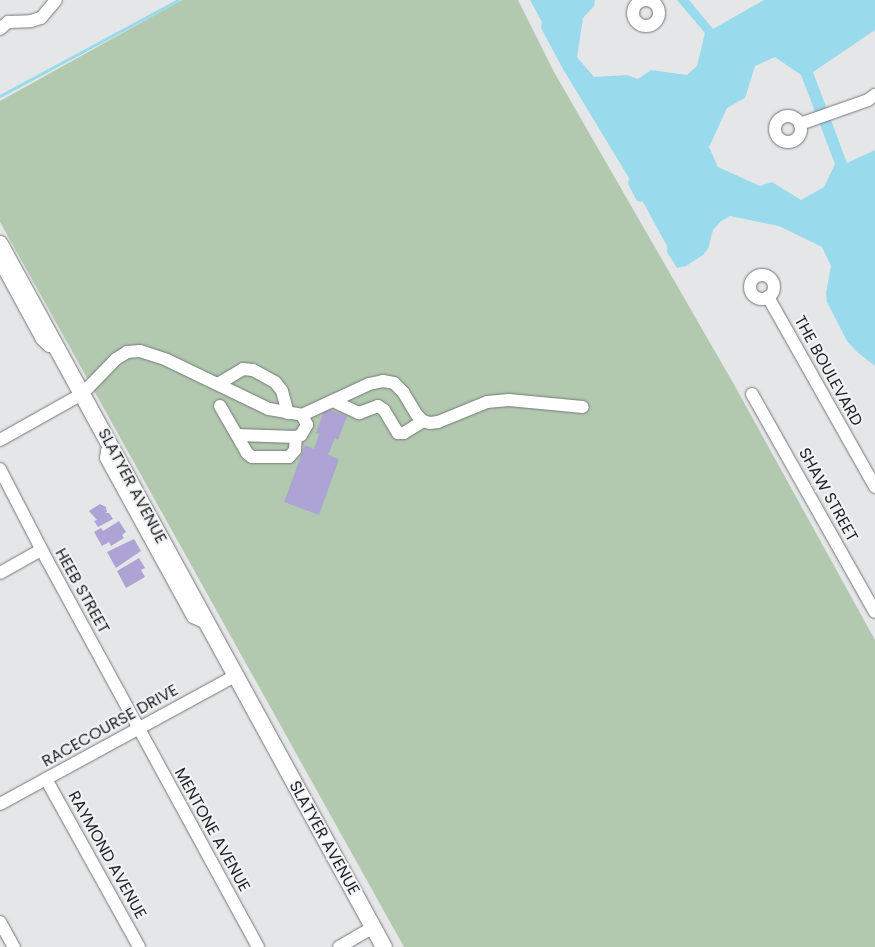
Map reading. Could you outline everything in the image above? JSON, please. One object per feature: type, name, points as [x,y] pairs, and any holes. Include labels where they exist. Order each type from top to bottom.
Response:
[{"type":"main road","name":"SLATYER AVENUE","points":[[0,244],[384,947]]},
{"type":"street","points":[[0,29],[8,22],[31,22],[41,18],[56,0]]},
{"type":"street","points":[[800,124],[868,100],[875,95]]},
{"type":"street","points":[[0,262],[42,339],[49,346],[56,345]]},
{"type":"street","name":"THE BOULEVARD","points":[[768,297],[875,487]]},
{"type":"street","points":[[0,440],[82,394],[116,359],[127,352],[140,351],[152,353],[269,409],[302,415],[369,384],[383,381],[394,383],[403,392],[416,415],[423,421]]},
{"type":"street","points":[[218,384],[243,370],[253,370],[275,382],[282,391],[288,413]]},
{"type":"street","name":"SHAW STREET","points":[[752,394],[875,612]]},
{"type":"street","points":[[333,401],[359,413],[378,406],[384,410],[398,433],[404,433],[423,421],[438,422],[487,402],[509,400],[582,407]]},
{"type":"street","points":[[220,406],[247,454],[252,457],[289,457],[296,450],[296,437]]},
{"type":"street","points":[[237,435],[296,437],[305,431],[305,419],[302,415]]},
{"type":"street","name":"HEEB STREET","points":[[0,469],[41,550],[138,728]]},
{"type":"street","points":[[0,573],[41,550]]},
{"type":"street","name":"RACECOURSE DRIVE","points":[[0,804],[235,676]]},
{"type":"street","name":"MENTONE AVENUE","points":[[138,728],[258,947]]},
{"type":"street","name":"SLATYER AVENUE","points":[[264,729],[264,740],[377,947]]},
{"type":"street","name":"RAYMOND AVENUE","points":[[46,779],[139,947]]},
{"type":"street","points":[[0,922],[14,947]]},
{"type":"street","points":[[339,947],[368,930]]},
{"type":"green space","points":[[182,0],[518,0],[554,72],[736,388],[875,640],[875,947],[404,947],[0,222],[0,101]]},
{"type":"water","points":[[530,0],[595,0],[594,6],[583,18],[577,57],[594,77],[627,75],[638,79],[651,70],[687,75],[697,66],[705,33],[677,0],[689,0],[713,29],[764,0],[875,0],[875,30],[813,72],[847,163],[875,150],[875,366],[857,352],[847,341],[827,302],[826,293],[831,266],[822,247],[779,226],[730,216],[720,222],[713,230],[708,249],[703,255],[686,266],[677,268],[667,252],[667,246],[643,202],[637,201],[628,184],[629,178],[563,69],[541,28],[542,22]],"holes":[[[775,57],[801,75],[835,164],[824,187],[801,200],[772,182],[760,186],[718,167],[709,147],[727,108],[745,98],[755,66]]]},
{"type":"building","points":[[325,408],[347,416],[338,440],[335,438],[328,455],[339,459],[319,515],[284,502],[305,445],[314,449],[319,434],[316,433]]},
{"type":"building","points":[[100,504],[106,507],[107,512],[105,513],[109,513],[113,519],[98,527],[94,521],[97,520],[89,511]]},
{"type":"building","points":[[119,521],[126,532],[122,535],[124,538],[111,546],[109,542],[102,546],[94,532],[101,528],[103,531]]},
{"type":"building","points":[[134,539],[141,551],[116,568],[107,552]]},
{"type":"building","points":[[139,558],[145,568],[141,570],[145,577],[126,588],[117,571]]},
{"type":"waterway","points":[[0,96],[178,0]]}]
